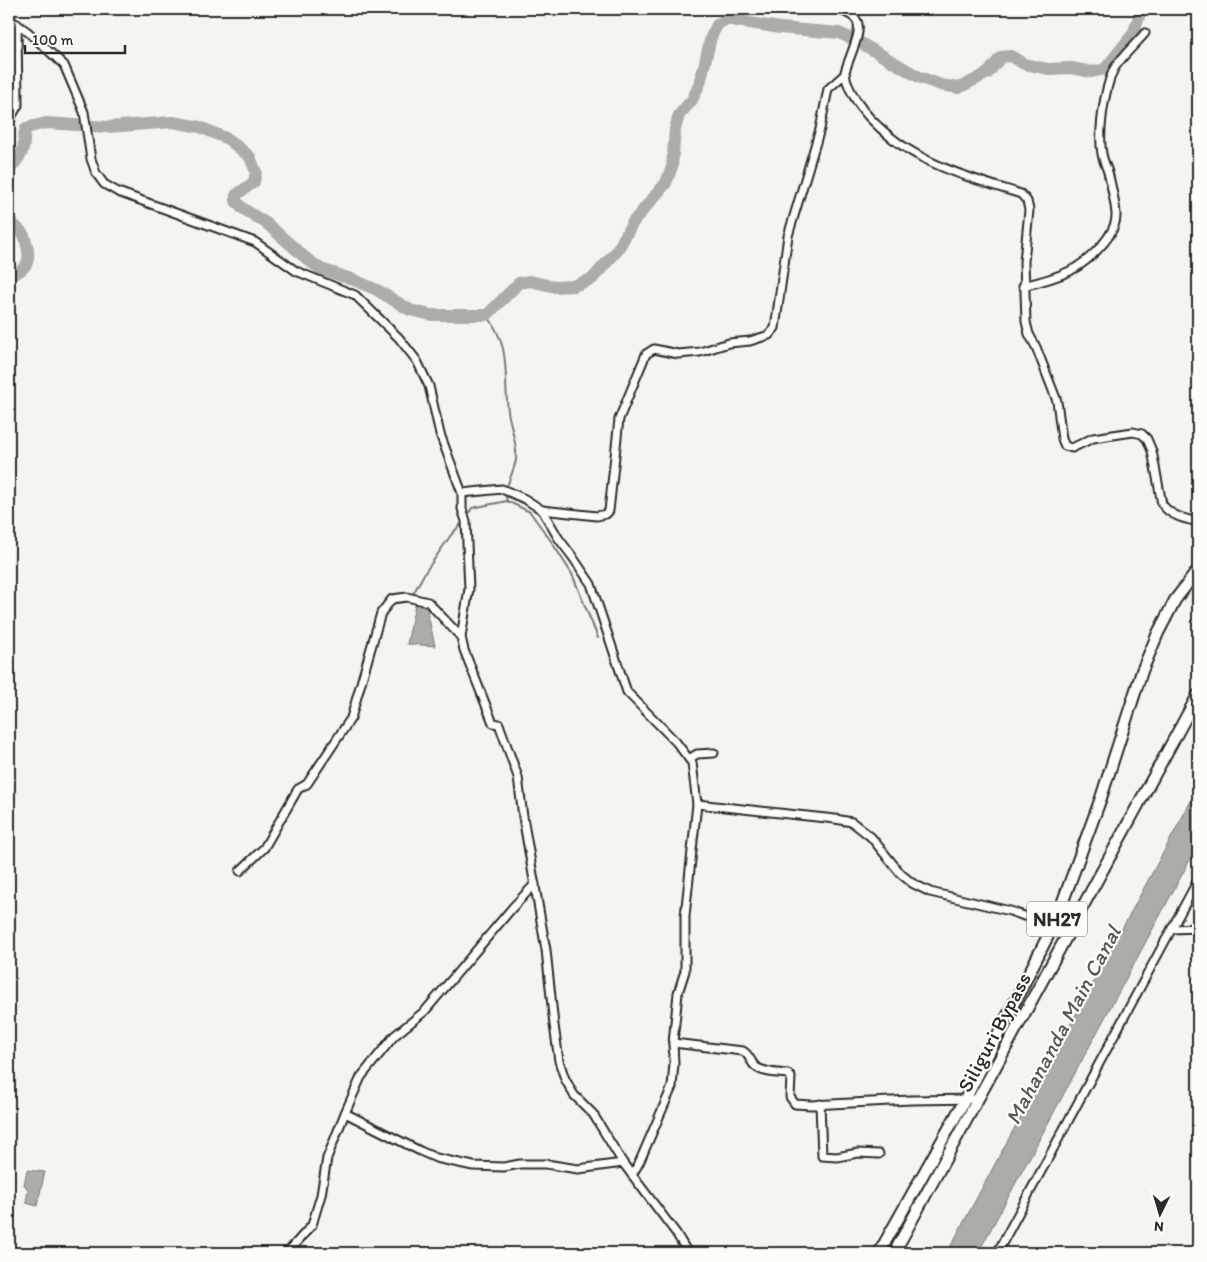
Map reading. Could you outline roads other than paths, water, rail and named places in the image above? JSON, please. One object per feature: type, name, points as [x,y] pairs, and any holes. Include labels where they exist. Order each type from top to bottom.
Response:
[{"type":"highway","name":"NH27","points":[[878,1253],[966,1098],[1056,920],[1101,798],[1142,671],[1158,633],[1175,600],[1198,570]]},
{"type":"highway","name":"Siliguri Bypass","points":[[894,1253],[1198,695]]},
{"type":"street","points":[[462,493],[502,489],[510,491],[542,510],[597,516],[606,514],[609,511],[620,419],[646,354],[654,349],[678,354],[700,352],[729,343],[750,341],[769,335],[776,328],[788,236],[820,128],[828,89],[845,74],[859,30],[854,18],[838,9]]},
{"type":"street","points":[[854,18],[856,9]]},
{"type":"street","points":[[9,19],[64,64],[84,112],[91,159],[96,173],[104,184],[118,192],[255,242],[296,271],[356,295],[399,338],[417,361],[429,386],[440,434],[462,493],[462,509],[466,521],[469,589],[461,637],[464,650],[493,723],[499,724],[518,777],[522,817],[546,950],[554,1026],[562,1070],[574,1095],[593,1114],[623,1162],[676,1233],[688,1253]]},
{"type":"street","points":[[9,121],[18,105],[17,24]]},
{"type":"street","points":[[1023,286],[1045,281],[1072,270],[1109,238],[1114,227],[1116,215],[1108,171],[1102,156],[1101,129],[1107,94],[1114,69],[1145,34]]},
{"type":"street","points":[[845,74],[852,94],[868,117],[904,148],[940,167],[1021,194],[1027,201],[1027,242],[1023,286],[1026,322],[1029,334],[1057,401],[1062,439],[1066,446],[1072,448],[1093,438],[1134,432],[1142,434],[1147,439],[1152,451],[1162,504],[1176,515],[1198,522]]},
{"type":"street","points":[[542,510],[559,539],[591,584],[627,692],[676,742],[692,763],[697,804],[685,916],[685,971],[678,993],[673,1043],[672,1087],[632,1175]]},
{"type":"street","points":[[240,871],[264,848],[298,789],[307,784],[351,718],[381,613],[392,599],[407,597],[428,602],[461,637]]},
{"type":"street","points":[[689,759],[697,754],[714,753]]},
{"type":"street","points":[[697,804],[852,822],[871,837],[901,874],[912,883],[930,892],[1010,910],[1024,916],[1075,920]]},
{"type":"street","points":[[997,1253],[1198,880]]},
{"type":"street","points":[[286,1253],[312,1225],[321,1195],[327,1158],[344,1113],[361,1077],[394,1036],[425,1011],[513,907],[535,884]]},
{"type":"street","points":[[1172,928],[1198,928]]},
{"type":"street","points":[[673,1043],[743,1051],[749,1055],[755,1066],[763,1070],[788,1074],[791,1077],[790,1097],[795,1104],[979,1099]]},
{"type":"street","points":[[820,1104],[822,1156],[837,1157],[858,1153],[879,1154]]},
{"type":"street","points":[[344,1113],[420,1152],[436,1158],[473,1166],[496,1168],[520,1164],[546,1164],[578,1168],[623,1162]]},
{"type":"waterway","points":[[9,170],[22,152],[26,128],[46,123],[108,127],[173,122],[200,127],[228,139],[250,157],[256,172],[254,182],[236,195],[236,201],[242,208],[266,223],[321,269],[377,290],[410,310],[431,315],[487,315],[519,283],[530,281],[555,287],[573,286],[592,279],[617,251],[633,222],[666,183],[672,167],[675,129],[679,115],[692,100],[700,83],[711,37],[717,25],[726,19],[780,28],[839,33],[859,42],[919,77],[941,85],[959,88],[988,73],[1001,57],[1011,56],[1024,64],[1048,69],[1071,68],[1092,72],[1105,69],[1133,34],[1139,17],[1139,9]]},
{"type":"waterway","points":[[9,219],[24,236],[28,249],[27,264],[20,271],[9,276]]},
{"type":"waterway","points":[[487,315],[495,328],[503,350],[508,411],[516,448],[516,460],[506,489]]},
{"type":"waterway","points":[[505,494],[507,501],[530,512],[551,541],[572,574],[598,638]]},
{"type":"waterway","points":[[467,516],[472,508],[507,501]]},
{"type":"waterway","points":[[412,596],[424,574],[451,535],[463,522]]},
{"type":"water label","name":"Mahananda Main Canal","points":[[1063,1025]]}]
